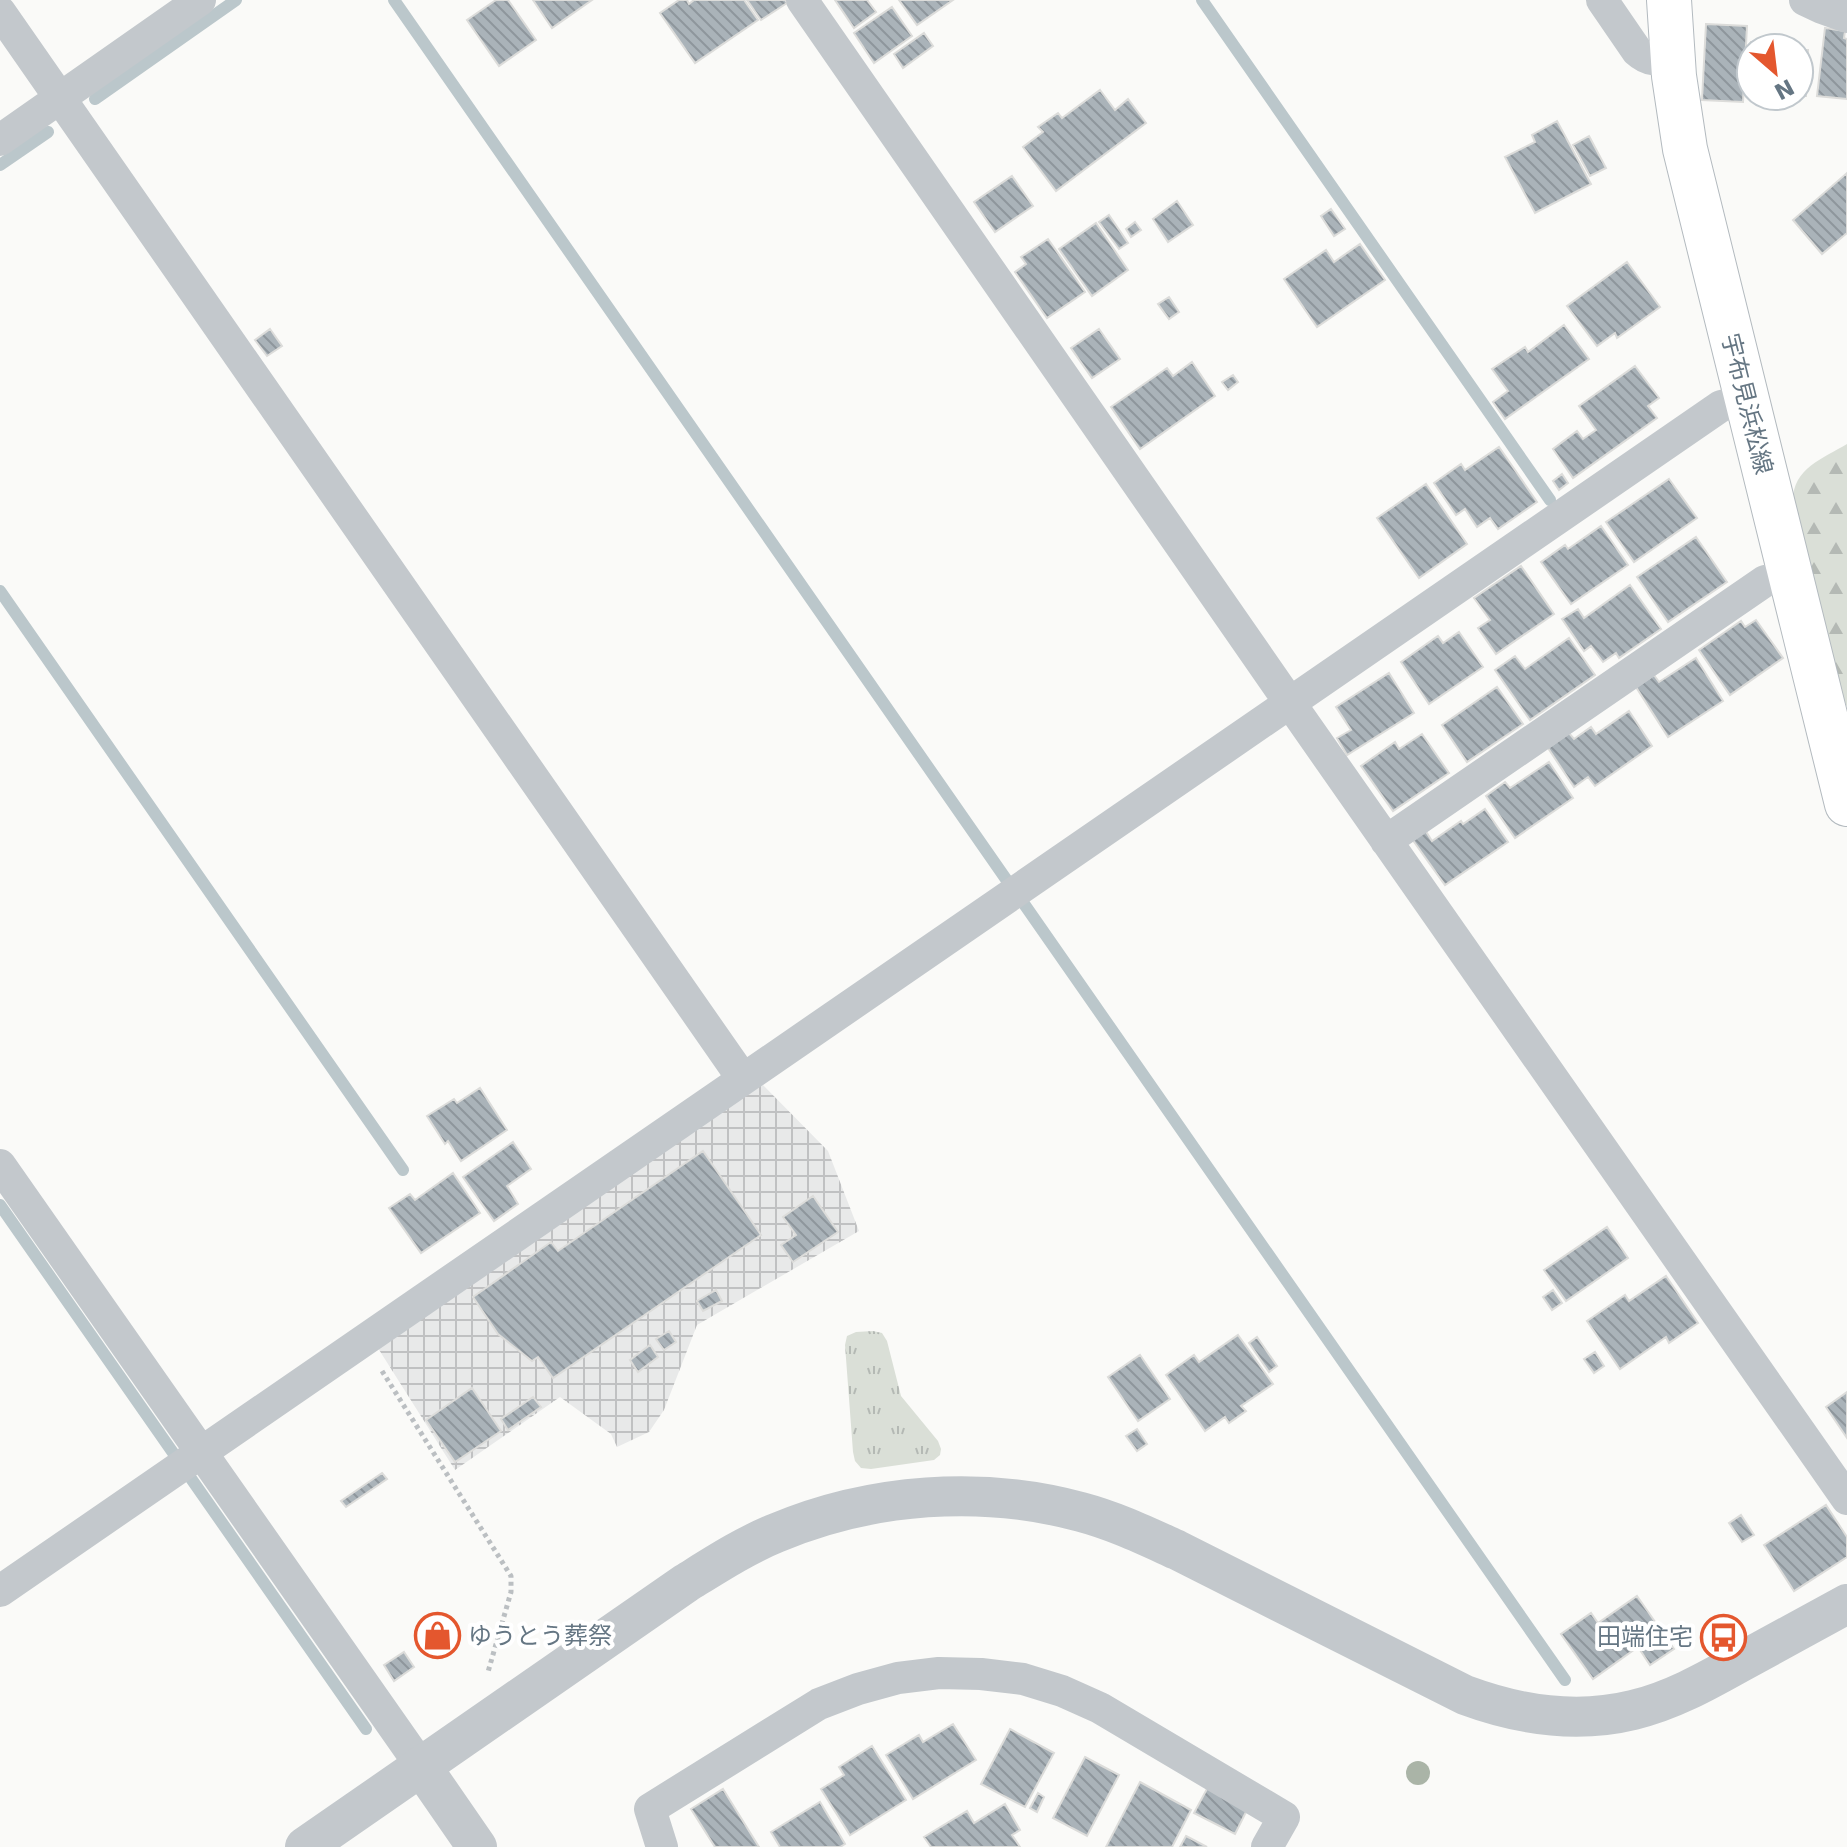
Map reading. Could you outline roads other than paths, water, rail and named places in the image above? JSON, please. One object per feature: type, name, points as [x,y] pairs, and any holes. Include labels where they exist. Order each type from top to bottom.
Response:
[{"type":"main road","name":"宇布見浜松線","points":[[1669,0],[1677,100],[1685,149],[1790,575],[1841,751],[1847,804]]},
{"type":"street","points":[[0,140],[200,0]]},
{"type":"street","points":[[802,0],[1847,1499]]},
{"type":"street","points":[[1602,0],[1645,58],[1673,58]]},
{"type":"street","points":[[1805,0],[1847,17]]},
{"type":"street","points":[[0,12],[743,1079]]},
{"type":"street","points":[[0,1591],[1721,406],[1746,400]]},
{"type":"street","points":[[1386,841],[1765,581],[1790,575]]},
{"type":"street","points":[[0,1165],[188,1460],[421,1766],[477,1847]]},
{"type":"street","points":[[305,1847],[730,1555],[776,1533],[825,1515],[876,1504],[927,1497],[979,1497],[1031,1501],[1081,1512],[1130,1529],[1191,1557],[1465,1695],[1497,1707],[1531,1714],[1600,1716],[1667,1700],[1847,1604]]},
{"type":"street","points":[[662,1847],[650,1809],[819,1704],[898,1678],[939,1673],[1023,1679],[1062,1691],[1100,1708],[1284,1817],[1267,1847]]},
{"type":"waterway","points":[[95,99],[236,0]]},
{"type":"waterway","points":[[394,0],[1008,882]]},
{"type":"waterway","points":[[1202,0],[1550,500]]},
{"type":"waterway","points":[[0,165],[48,132]]},
{"type":"waterway","points":[[0,591],[403,1170]]},
{"type":"waterway","points":[[1022,901],[1565,1680]]},
{"type":"waterway","points":[[0,1205],[366,1729]]},
{"type":"place","name":"ゆうとう葬祭","points":[[437,1636]]},
{"type":"place","name":"田端住宅","points":[[1724,1637]]}]
